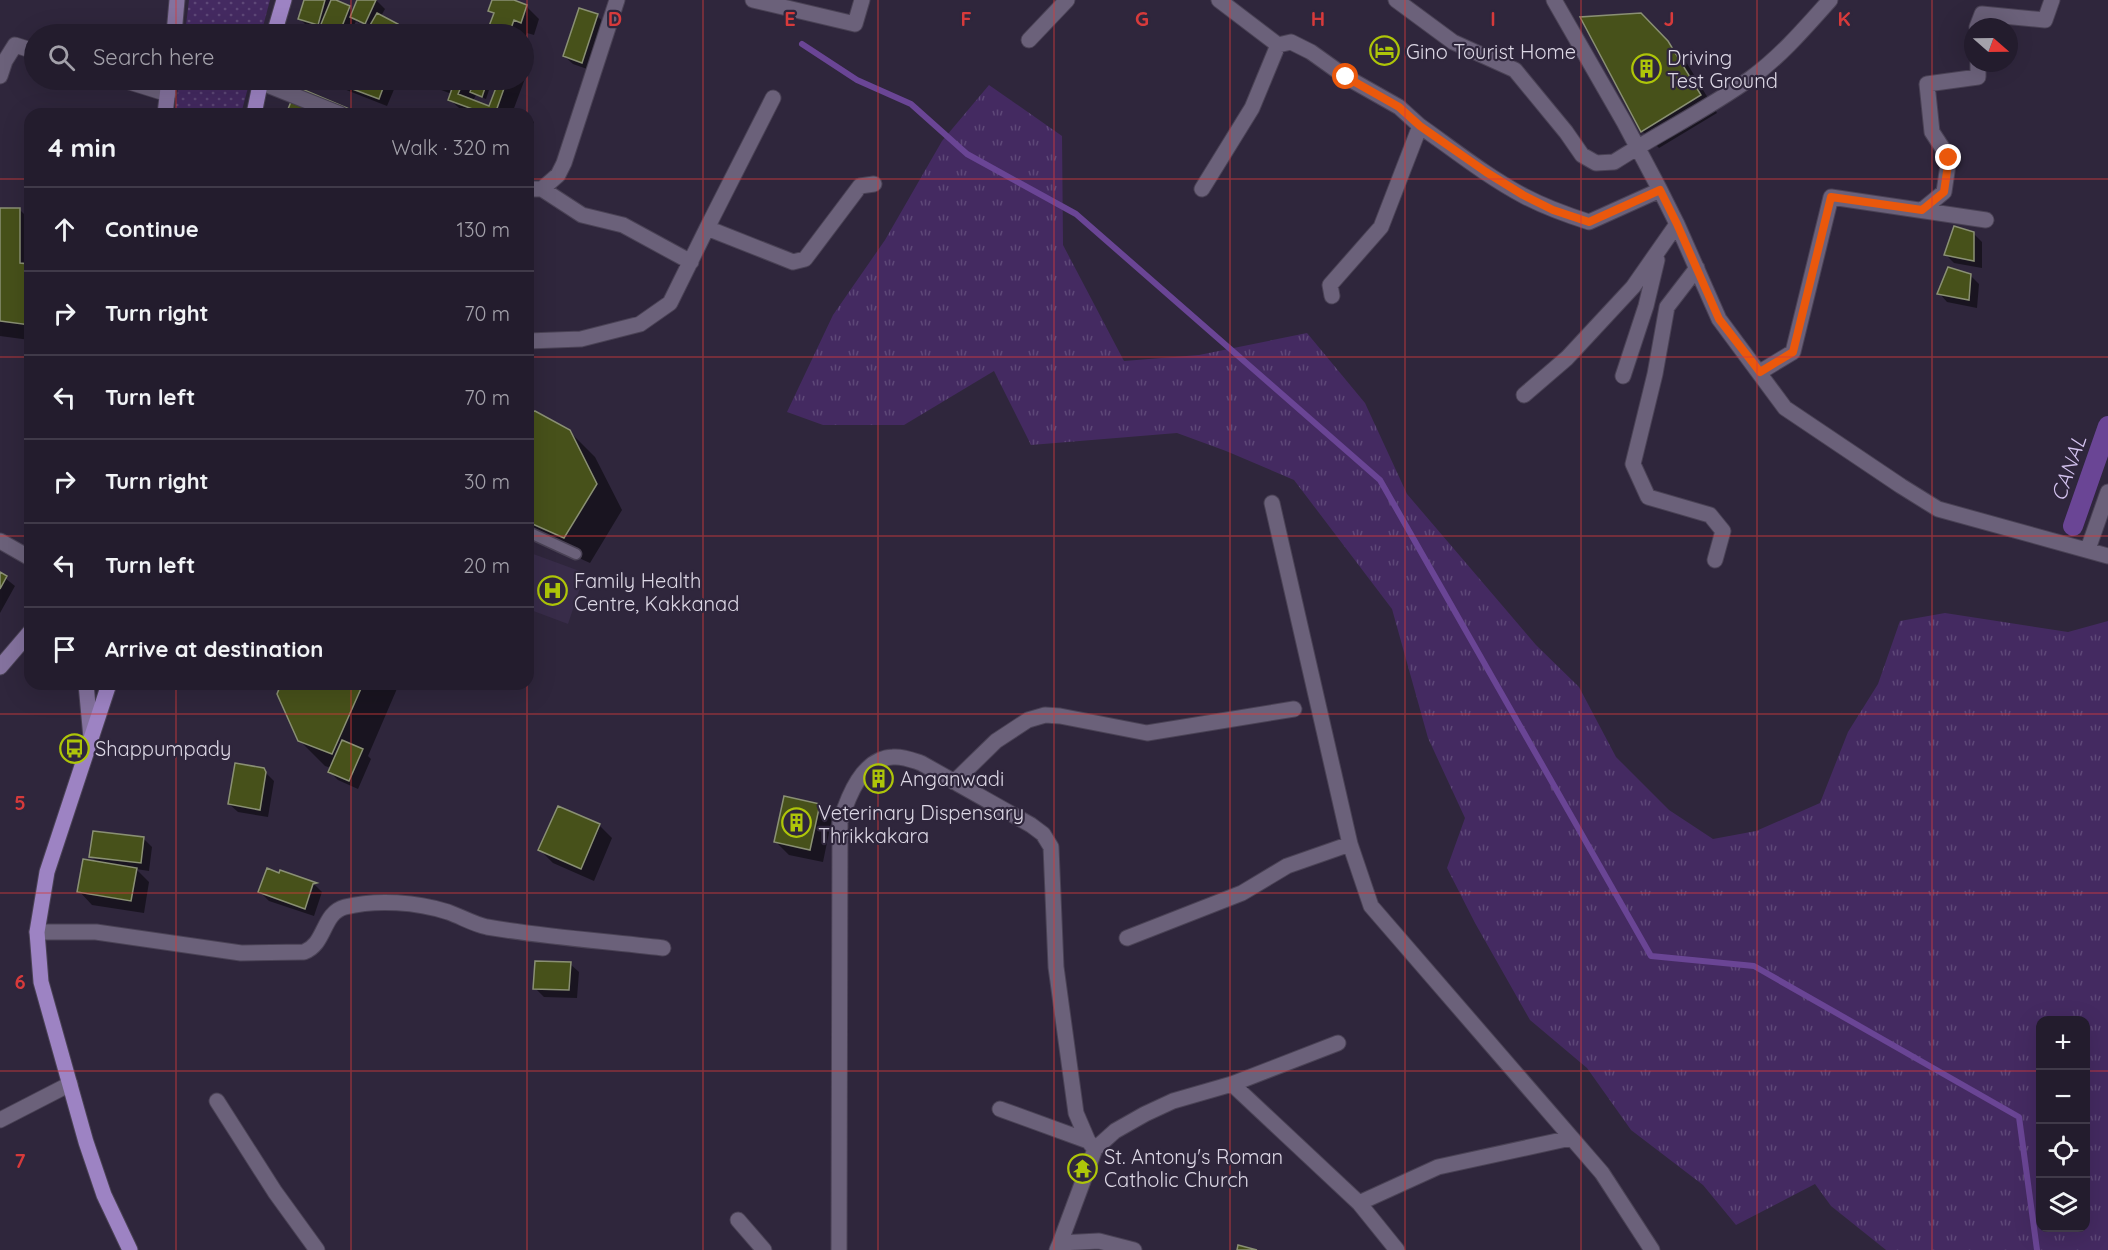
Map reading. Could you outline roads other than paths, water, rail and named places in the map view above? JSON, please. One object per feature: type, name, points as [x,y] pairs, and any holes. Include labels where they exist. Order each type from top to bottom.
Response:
[{"type":"main road","points":[[277,24],[284,0]]},
{"type":"main road","points":[[255,108],[259,90]]},
{"type":"main road","points":[[107,690],[47,872],[37,932],[41,982],[86,1142],[104,1195],[130,1250]]},
{"type":"street","points":[[175,24],[177,0]]},
{"type":"street","points":[[617,0],[564,163],[558,175],[535,189],[582,215],[622,225],[691,262]]},
{"type":"street","points":[[753,0],[855,24],[862,0]]},
{"type":"street","points":[[1029,40],[1067,0]]},
{"type":"street","points":[[1219,0],[1278,45]]},
{"type":"street","points":[[1396,0],[1453,42],[1515,70],[1582,155],[1596,163],[1614,162],[1710,105],[1752,77],[1790,45],[1830,0]]},
{"type":"street","points":[[1554,0],[1660,190],[1719,319],[1785,408],[1901,486],[1938,508],[2108,556]]},
{"type":"street","points":[[1981,18],[1982,15],[2045,20],[2052,0]]},
{"type":"street","points":[[1278,45],[1291,42],[1311,52],[1346,77],[1399,107],[1420,126],[1486,172],[1553,210],[1589,222],[1660,190]]},
{"type":"street","points":[[0,76],[5,61],[15,45],[24,48]]},
{"type":"street","points":[[1202,189],[1252,108],[1278,45]]},
{"type":"street","points":[[1922,210],[1944,192],[1949,158],[1932,132],[1927,84],[1978,76],[1978,72]]},
{"type":"street","points":[[166,108],[169,90]]},
{"type":"street","points":[[283,90],[326,108]]},
{"type":"street","points":[[534,341],[582,339],[640,324],[670,303],[772,98]]},
{"type":"street","points":[[1332,297],[1330,285],[1381,227],[1420,126]]},
{"type":"street","points":[[707,228],[793,262],[805,259],[860,186],[874,184]]},
{"type":"street","points":[[1760,372],[1793,352],[1831,197],[1986,219]]},
{"type":"street","points":[[1524,395],[1567,358],[1633,287],[1677,224]]},
{"type":"street","points":[[1623,376],[1646,306],[1659,251]]},
{"type":"street","points":[[1696,268],[1667,307],[1655,374],[1634,464],[1648,497],[1710,515],[1723,531],[1715,560]]},
{"type":"street","points":[[2088,549],[2108,492]]},
{"type":"street","points":[[1272,503],[1350,844],[1371,906],[1602,1173],[1652,1250]]},
{"type":"street","points":[[0,541],[24,555]]},
{"type":"street","points":[[0,667],[24,639]]},
{"type":"street","points":[[86,690],[90,738]]},
{"type":"street","points":[[954,782],[996,741],[1028,720],[1045,716],[1060,716],[1147,733],[1294,709]]},
{"type":"street","points":[[839,1250],[840,822],[848,799],[860,778],[876,761],[891,756],[904,757],[921,763],[1031,825],[1043,834],[1051,847],[1056,967],[1066,1047],[1076,1113],[1092,1145]]},
{"type":"street","points":[[1127,938],[1242,893],[1287,866],[1350,844]]},
{"type":"street","points":[[37,932],[96,932],[240,953],[304,952],[312,949],[318,942],[334,911],[344,907],[375,903],[406,904],[437,909],[485,927],[663,948]]},
{"type":"street","points":[[1134,1250],[1099,1241],[1059,1246],[1092,1145],[1145,1113],[1173,1101],[1232,1084],[1338,1044]]},
{"type":"street","points":[[0,1120],[70,1084]]},
{"type":"street","points":[[1232,1084],[1359,1203],[1397,1250]]},
{"type":"street","points":[[217,1101],[275,1192],[317,1250]]},
{"type":"street","points":[[1000,1109],[1092,1145]]},
{"type":"street","points":[[1359,1203],[1438,1167],[1572,1138]]},
{"type":"street","points":[[738,1220],[764,1250]]},
{"type":"lane","points":[[534,535],[576,554]]},
{"type":"waterway","points":[[802,44],[857,80],[911,104],[967,154],[1076,214],[1380,480],[1651,956],[1754,966],[2019,1117],[2037,1250]]},
{"type":"waterway","name":"CANAL","points":[[2073,526],[2108,426]]},
{"type":"place","name":"Gino Tourist Home","points":[[1385,51]]},
{"type":"place","name":"Driving Test Ground","points":[[1646,68]]},
{"type":"place","name":"Family Health Centre, Kakkanad","points":[[553,591]]},
{"type":"place","name":"Shappumpady","points":[[74,748]]},
{"type":"place","name":"Anganwadi","points":[[879,778]]},
{"type":"place","name":"Veterinary Dispensary Thrikkakara","points":[[797,823]]},
{"type":"place","name":"St. Antony's Roman Catholic Church","points":[[1083,1168]]}]
